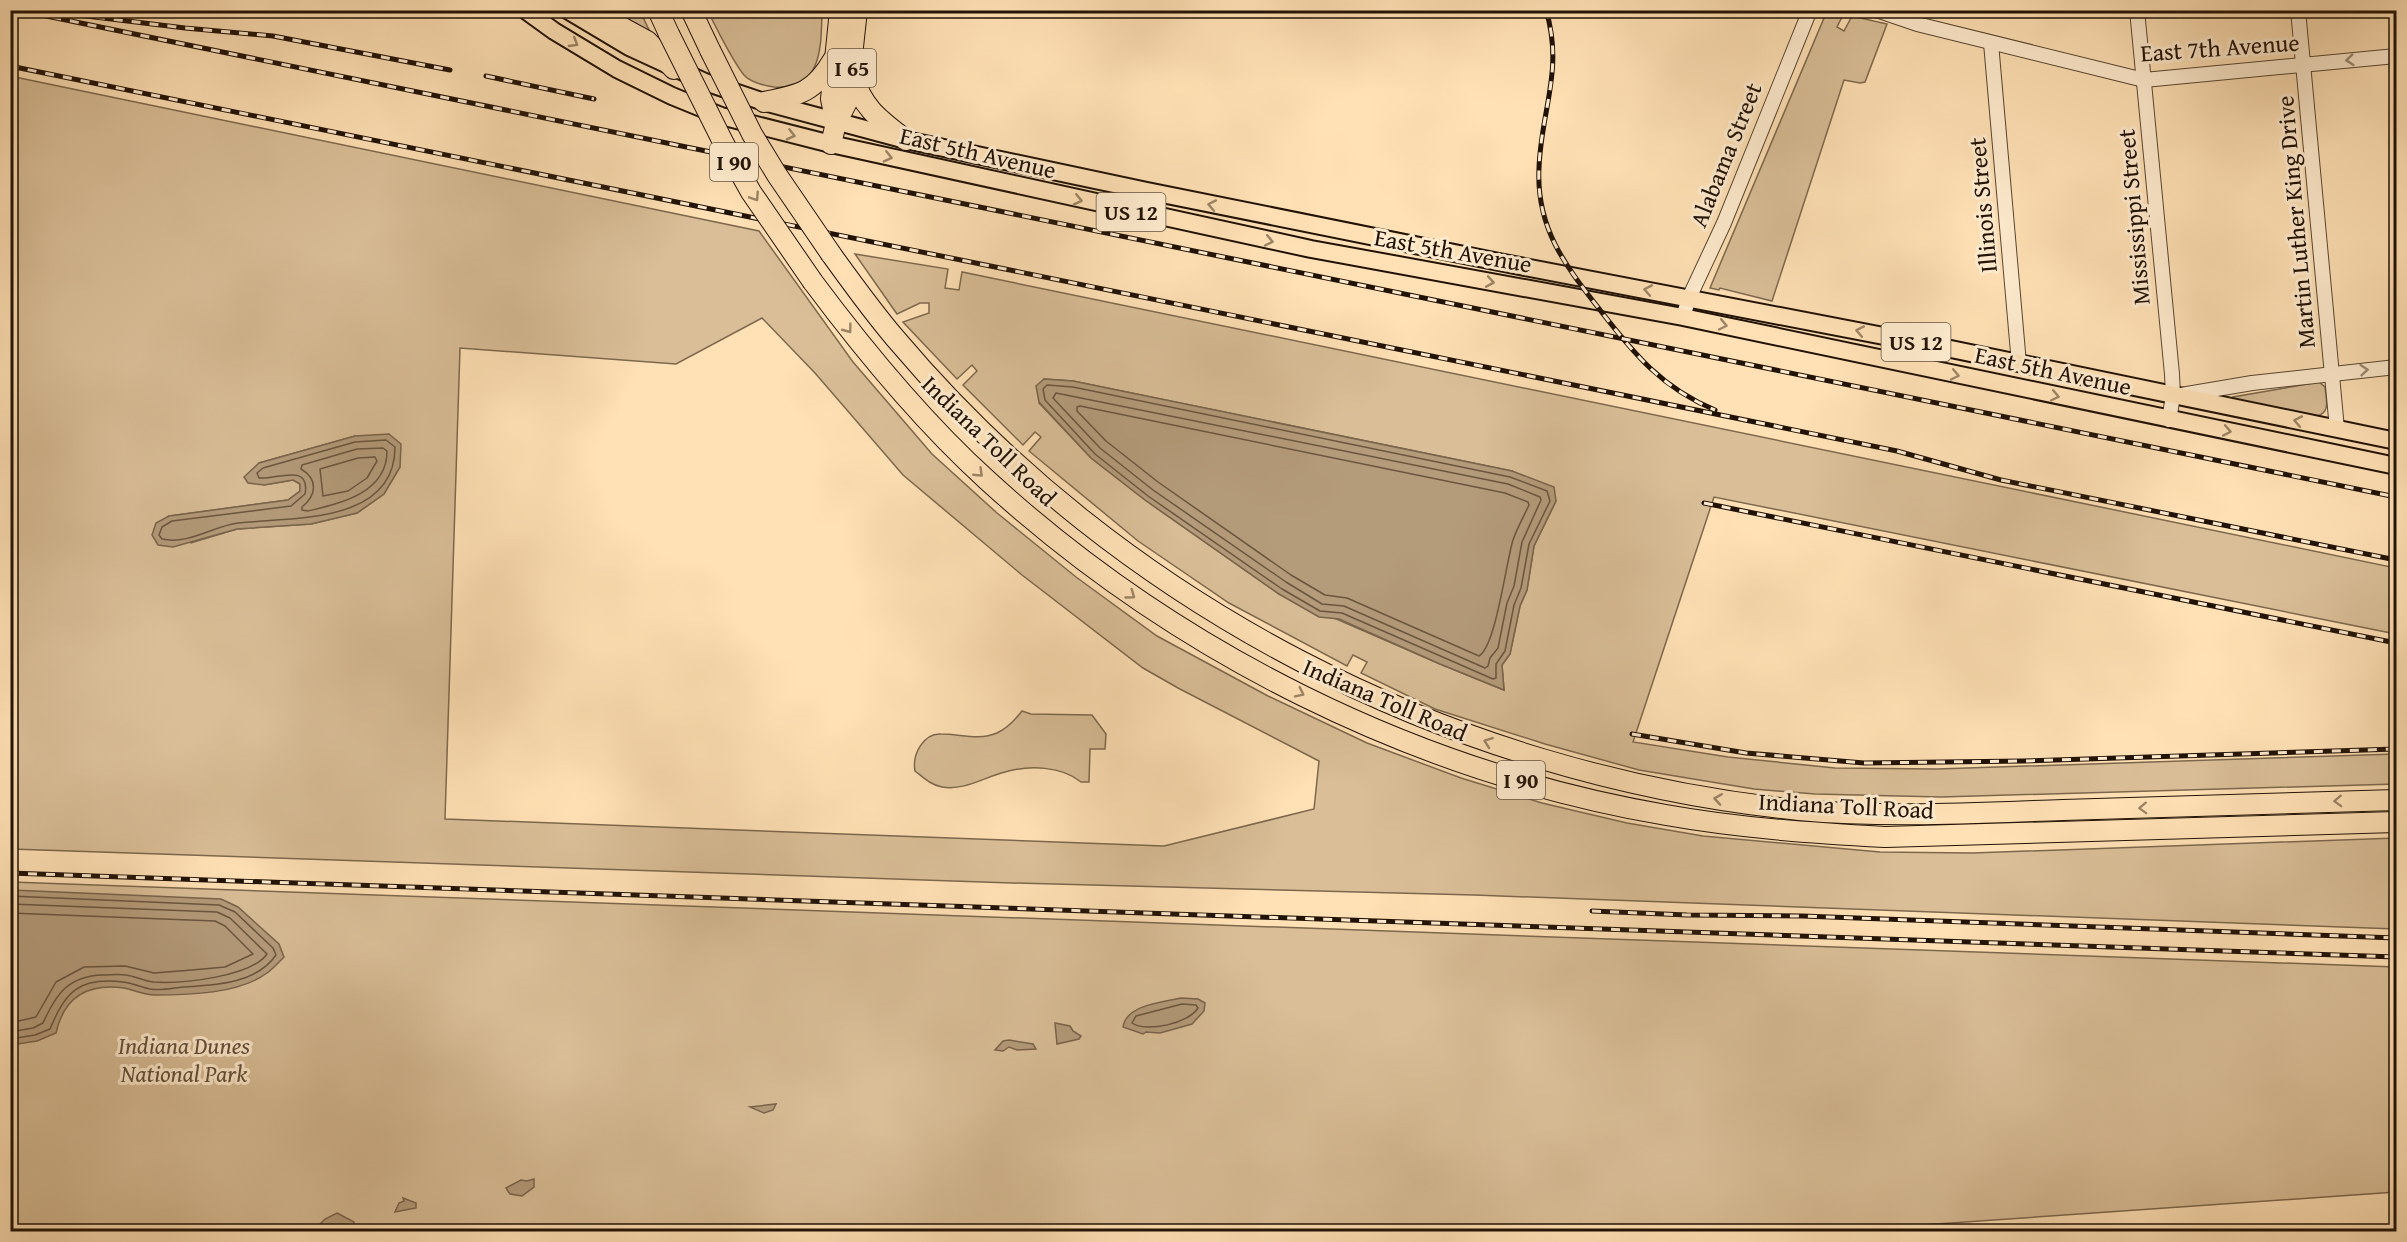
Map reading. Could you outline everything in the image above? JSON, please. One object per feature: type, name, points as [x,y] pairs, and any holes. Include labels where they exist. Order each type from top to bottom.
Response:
[{"type":"highway","points":[[599,10],[623,28],[647,41],[675,69]]},
{"type":"highway","name":"Indiana Toll Road","points":[[658,10],[724,144],[746,182],[813,282],[864,350],[956,450],[1035,522],[1143,604],[1205,643],[1334,710],[1416,746],[1506,776],[1594,800],[1665,815],[1802,832],[1885,837],[2397,822]]},
{"type":"highway","name":"Indiana Toll Road","points":[[691,10],[758,144],[831,254],[898,342],[979,428],[1052,495],[1160,579],[1217,615],[1341,682],[1420,717],[1509,750],[1597,775],[1734,802],[1815,811],[1965,814],[2397,800]]},
{"type":"highway","name":"I 65","points":[[836,123],[831,99],[840,10]]},
{"type":"highway","name":"I 65","points":[[831,144],[836,123],[847,102],[857,10]]},
{"type":"highway","points":[[764,102],[800,95],[811,89],[825,75],[836,55]]},
{"type":"highway","points":[[852,71],[864,105],[906,140]]},
{"type":"main road","name":"East 5th Avenue","points":[[525,10],[554,31],[617,69],[672,96],[721,116],[831,144],[1311,249],[1683,317],[2397,466]]},
{"type":"main road","name":"East 5th Avenue","points":[[567,10],[629,47],[675,69],[764,102],[906,140],[1499,262],[1689,298],[2397,441]]},
{"type":"street","name":"Alabama Street","points":[[1683,317],[1689,298],[1724,223],[1810,10]]},
{"type":"street","name":"East 7th Avenue","points":[[1876,10],[1917,24],[2144,80],[2397,56]]},
{"type":"street","name":"Mississippi Street","points":[[2137,10],[2173,396],[2169,420]]},
{"type":"street","name":"Martin Luther King Drive","points":[[2298,10],[2337,429]]},
{"type":"street","name":"Illinois Street","points":[[1991,43],[2019,364]]},
{"type":"street","points":[[2173,396],[2252,383],[2397,367]]},
{"type":"green space","points":[[612,11],[640,11],[650,32]]},
{"type":"green space","points":[[708,11],[822,11],[819,51],[810,74],[802,82],[790,86],[774,87],[750,80],[735,62]]},
{"type":"green space","points":[[1827,11],[1844,13],[1837,27],[1844,31],[1852,16],[1887,24],[1865,82],[1844,80],[1772,301],[1720,288],[1719,290],[1710,288]]},
{"type":"green space","points":[[10,76],[759,231],[853,362],[932,454],[997,513],[1076,577],[1157,636],[1268,696],[1367,743],[1461,778],[1542,803],[1627,823],[1703,836],[1880,852],[1972,853],[2396,838],[2396,929],[1474,895],[1012,883],[11,849]],"holes":[[[762,318],[815,373],[903,475],[1022,575],[1143,668],[1319,761],[1314,809],[1164,846],[445,819],[460,348],[676,364]],[[355,436],[400,467],[384,494],[357,513],[311,524],[237,529],[191,543],[169,516],[288,500],[300,491],[300,484],[293,480],[264,485],[259,463]]]},
{"type":"green space","points":[[855,254],[948,269],[945,288],[959,290],[962,272],[2396,568],[2396,634],[1714,497],[1633,742],[1728,757],[1835,768],[1937,769],[2396,754],[2396,784],[1941,797],[1815,794],[1754,789],[1639,770],[1545,744],[1435,709],[1361,673],[1367,662],[1353,655],[1347,666],[1229,603],[1138,541],[1029,451],[1041,437],[1035,432],[1023,445],[963,385],[977,371],[972,365],[957,379],[903,322],[929,313],[929,303],[920,303],[897,314]],"holes":[[[1044,379],[1073,381],[1512,471],[1556,501],[1534,546],[1527,590],[1520,606],[1510,654],[1502,665],[1504,690],[1279,594],[1145,500],[1091,458],[1039,403]]]},
{"type":"green space","points":[[2319,382],[2325,387],[2327,404],[2324,412],[2317,416],[2233,399],[2233,397]]},
{"type":"green space","points":[[1022,711],[1031,714],[1092,715],[1106,734],[1105,749],[1090,749],[1089,782],[1081,782],[1055,770],[1024,768],[950,788],[934,785],[915,771],[917,752],[929,737],[941,734],[976,737],[990,735],[1008,726]]},
{"type":"green space","name":"Indiana Dunes National Park","points":[[11,882],[2396,967],[2396,1192],[1821,1232],[11,1231]]},
{"type":"water","points":[[1044,379],[1073,381],[1512,471],[1554,487],[1556,501],[1534,546],[1527,590],[1520,606],[1510,654],[1502,665],[1504,690],[1339,619],[1319,617],[1279,594],[1145,500],[1091,458],[1039,402],[1036,386]]},
{"type":"water","points":[[389,434],[401,444],[400,467],[384,494],[357,513],[311,524],[237,529],[173,547],[158,545],[152,535],[156,523],[169,516],[288,500],[300,491],[300,484],[293,480],[264,485],[248,483],[244,477],[259,463],[355,436]]},
{"type":"water","points":[[11,890],[221,899],[238,907],[279,944],[284,957],[256,980],[213,992],[155,995],[111,987],[88,991],[71,1002],[65,1010],[56,1033],[37,1041],[11,1045]]},
{"type":"water","points":[[1181,998],[1198,999],[1205,1003],[1204,1011],[1192,1024],[1160,1033],[1146,1032],[1143,1034],[1123,1027],[1131,1014],[1138,1009]]},
{"type":"water","points":[[1055,1023],[1070,1026],[1081,1036],[1079,1039],[1057,1044]]},
{"type":"water","points":[[1003,1041],[1033,1044],[1036,1049],[1017,1050],[1009,1047],[1003,1051],[995,1050]]},
{"type":"water","points":[[776,1104],[773,1110],[764,1113],[750,1107]]},
{"type":"water","points":[[534,1179],[534,1187],[522,1196],[510,1194],[506,1188],[521,1180]]},
{"type":"water","points":[[403,1198],[416,1203],[416,1208],[395,1212],[399,1203],[404,1201]]},
{"type":"water","points":[[337,1213],[354,1222],[354,1226],[346,1231],[313,1231],[325,1219]]},
{"type":"railway","points":[[17,10],[2396,497]]},
{"type":"railway","points":[[1546,10],[1553,52],[1541,147],[1539,189],[1542,209],[1555,245],[1575,277],[1637,355],[1679,391],[1715,410]]},
{"type":"railway","points":[[78,15],[273,36],[450,70]]},
{"type":"railway","points":[[10,66],[1897,451],[2001,480],[2396,560]]},
{"type":"railway","points":[[486,76],[594,99]]},
{"type":"railway","points":[[1704,503],[2396,643]]},
{"type":"railway","points":[[1632,734],[1746,753],[1864,763],[2023,761],[2396,749]]},
{"type":"railway","points":[[10,873],[2396,957]]},
{"type":"railway","points":[[1592,911],[1802,916],[2396,938]]}]
